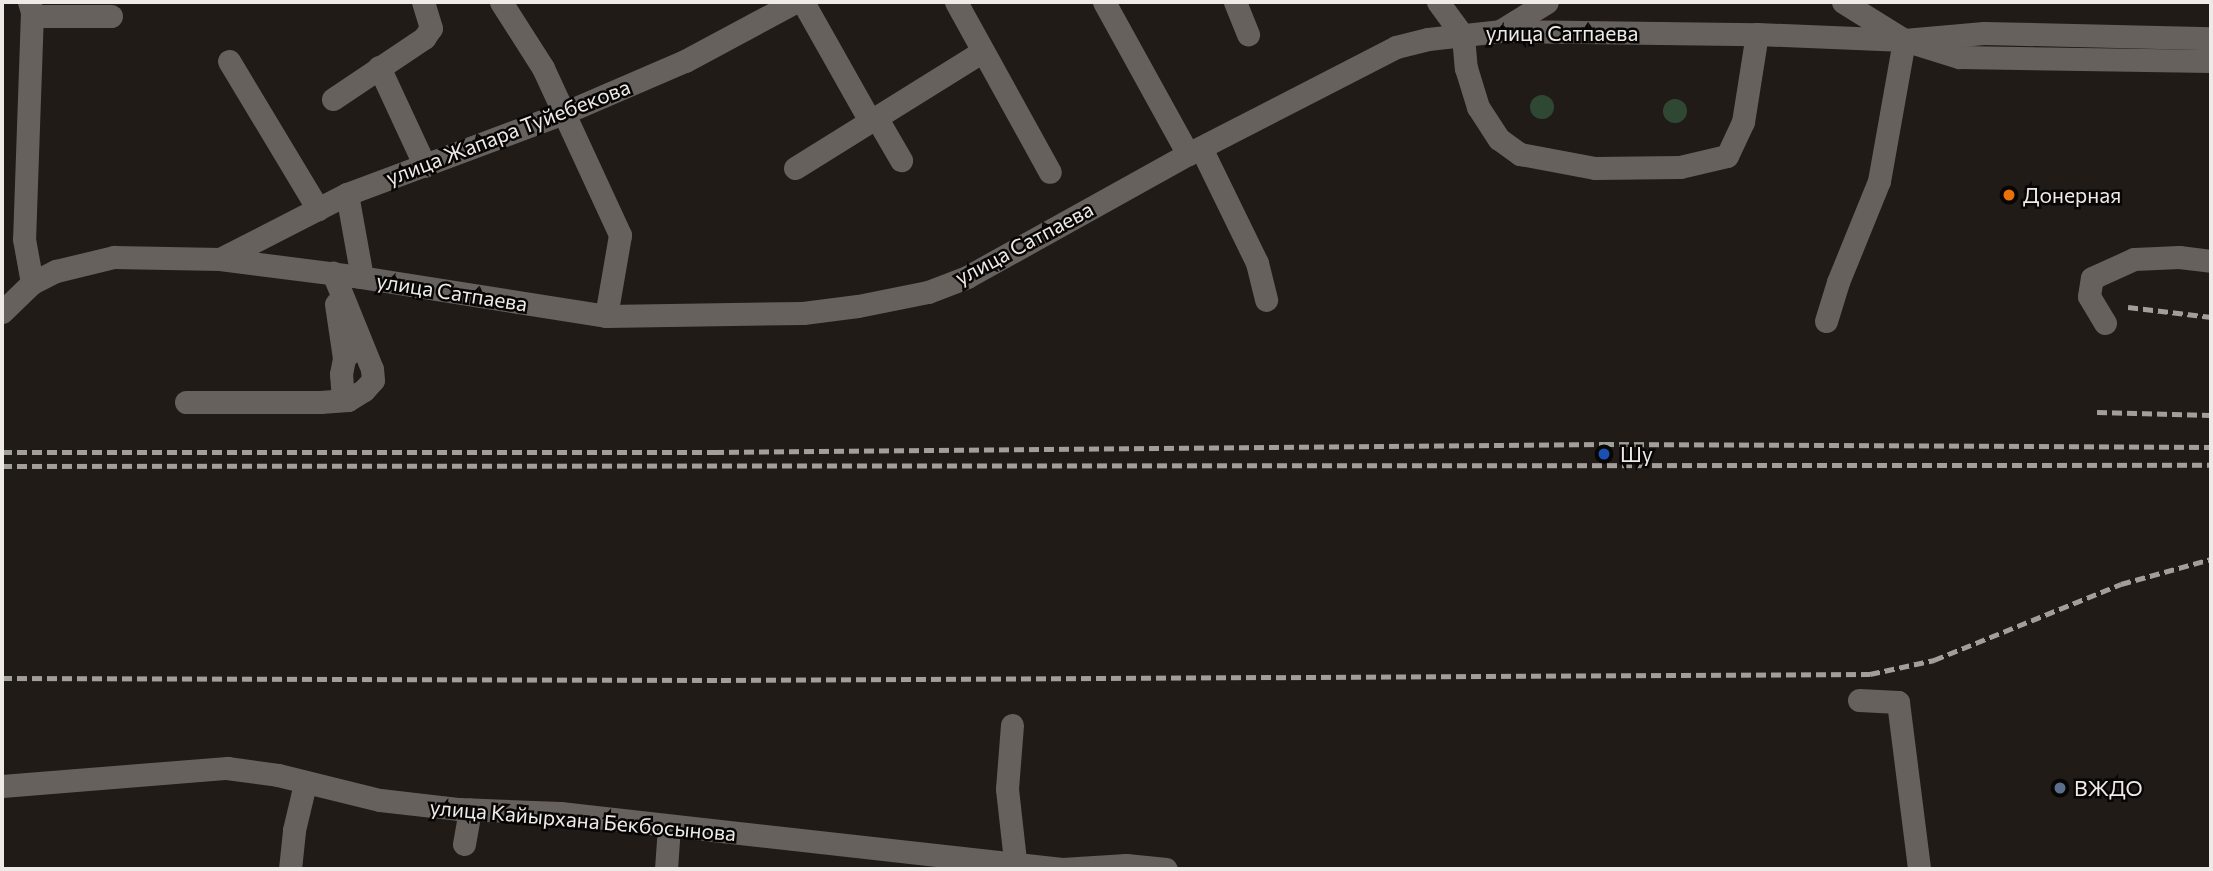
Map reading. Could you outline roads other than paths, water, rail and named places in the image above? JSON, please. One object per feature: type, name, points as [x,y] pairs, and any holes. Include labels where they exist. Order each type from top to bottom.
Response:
[{"type":"street","points":[[333,99],[425,38],[431,28],[423,2]]},
{"type":"street","points":[[501,2],[543,68],[620,234],[606,316]]},
{"type":"street","name":"улица Жапара Туйебекова","points":[[220,259],[347,194],[564,113],[685,61],[795,2]]},
{"type":"street","points":[[803,2],[873,119],[901,160]]},
{"type":"street","points":[[956,2],[1050,172]]},
{"type":"street","points":[[1104,2],[1195,151],[1257,263],[1266,300]]},
{"type":"street","points":[[1234,2],[1248,34]]},
{"type":"street","points":[[1438,2],[1464,36],[1466,68],[1478,107],[1499,139],[1520,154],[1595,168],[1680,167],[1727,156],[1743,122],[1757,34]]},
{"type":"street","points":[[1500,30],[1547,2]]},
{"type":"street","points":[[1826,321],[1838,282],[1879,181],[1904,40],[1843,2]]},
{"type":"street","points":[[32,283],[24,239],[31,9],[111,16]]},
{"type":"street","name":"улица Сатпаева","points":[[2,313],[32,283],[56,271],[114,257],[220,259],[362,277],[606,316],[803,313],[858,306],[928,292],[967,277],[1195,151],[1396,47],[1500,30],[1757,34],[1904,40],[1984,33],[2211,38]]},
{"type":"street","name":"улица Сатпаева","points":[[1904,40],[1959,57],[2211,61]]},
{"type":"street","points":[[795,168],[982,51]]},
{"type":"street","points":[[229,61],[318,209]]},
{"type":"street","points":[[379,67],[425,166]]},
{"type":"street","points":[[347,194],[362,277]]},
{"type":"street","points":[[2105,323],[2089,296],[2092,278],[2134,259],[2179,257],[2211,261]]},
{"type":"street","points":[[186,402],[348,400],[364,390],[373,380],[353,352],[333,273]]},
{"type":"street","points":[[348,400],[342,387],[353,352]]},
{"type":"street","points":[[1859,699],[1898,702],[1919,869]]},
{"type":"street","points":[[1012,725],[1007,789],[1016,867]]},
{"type":"street","name":"улица Кайырхана Бекбосынова","points":[[2,786],[227,768],[278,775],[305,784],[380,800],[470,810],[560,813],[1016,867],[1062,869],[1126,865],[1167,869]]},
{"type":"street","points":[[290,869],[294,830],[305,784]]},
{"type":"street","points":[[464,844],[470,810]]},
{"type":"street","points":[[666,869],[669,826]]},
{"type":"railway","points":[[2128,307],[2211,317]]},
{"type":"railway","points":[[2097,412],[2211,415]]},
{"type":"railway","points":[[2,452],[714,452],[1604,444],[2211,447]]},
{"type":"railway","points":[[2,466],[2211,465]]},
{"type":"railway","points":[[2,678],[721,680],[1870,674],[1934,660],[2121,584],[2211,559]]},
{"type":"place","name":"Донерная","points":[[2009,195]]},
{"type":"place","name":"Шу","points":[[1604,454]]},
{"type":"place","name":"ВЖДО","points":[[2060,788]]}]
